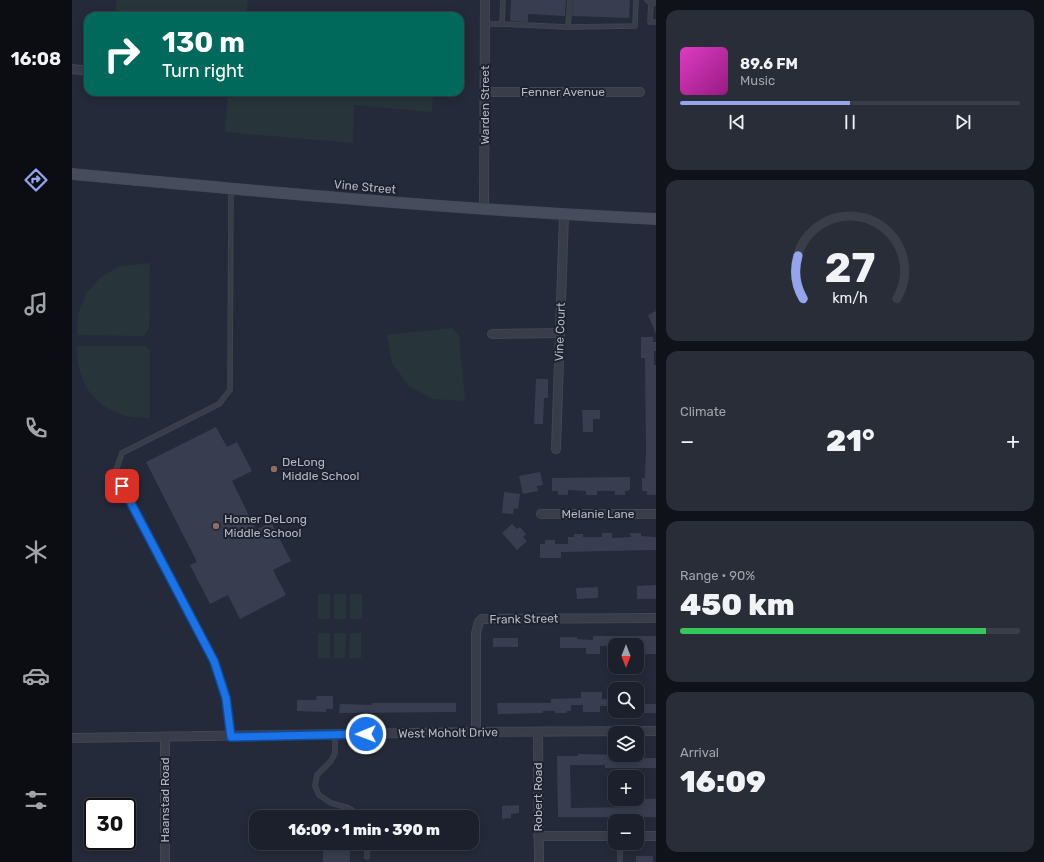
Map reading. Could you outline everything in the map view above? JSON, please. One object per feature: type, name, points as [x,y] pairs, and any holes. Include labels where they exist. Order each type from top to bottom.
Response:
[{"type":"street","name":"Warden Street","points":[[484,210],[485,0]]},
{"type":"street","points":[[72,69],[84,70]]},
{"type":"street","name":"Fenner Avenue","points":[[485,92],[640,92]]},
{"type":"street","name":"Vine Street","points":[[72,174],[484,210],[656,219]]},
{"type":"street","name":"Vine Court","points":[[556,449],[564,215]]},
{"type":"street","points":[[492,334],[560,333]]},
{"type":"street","name":"Melanie Lane","points":[[541,514],[656,514]]},
{"type":"street","name":"Frank Street","points":[[476,732],[476,633],[479,622],[482,619],[656,618]]},
{"type":"street","name":"West Moholt Drive","points":[[72,738],[656,731]]},
{"type":"street","name":"Robert Road","points":[[538,732],[539,862]]},
{"type":"street","name":"Haanstad Road","points":[[165,737],[165,862]]},
{"type":"street","points":[[538,836],[608,836]]},
{"type":"street","points":[[644,836],[656,836]]},
{"type":"lane","points":[[502,24],[503,0]]},
{"type":"lane","points":[[568,27],[570,0]]},
{"type":"lane","points":[[485,24],[568,27],[636,26],[636,0]]},
{"type":"lane","points":[[656,3],[649,2],[650,22],[656,22]]},
{"type":"lane","points":[[231,189],[230,390],[219,404],[122,453],[115,473],[214,661],[226,698],[231,737]]},
{"type":"lane","points":[[335,735],[334,753],[331,760],[317,775],[316,786],[319,795],[331,803],[352,810]]},
{"type":"lane","points":[[367,850],[367,857]]},
{"type":"lane","points":[[620,850],[620,862]]},
{"type":"shaded area","points":[[116,0],[248,0],[246,12],[115,12]]},
{"type":"shaded area","points":[[228,96],[433,96],[432,112],[354,105],[353,143],[225,132]]},
{"type":"shaded area","points":[[150,263],[149,328],[144,336],[77,335],[78,314],[86,294],[101,277],[118,267]]},
{"type":"shaded area","points":[[452,328],[459,336],[465,401],[433,399],[409,386],[392,363],[387,335]]},
{"type":"shaded area","points":[[77,346],[145,346],[150,351],[150,418],[124,415],[108,408],[95,398],[85,384],[81,373],[78,362]]},
{"type":"shaded area","points":[[318,594],[330,594],[330,619],[318,619]]},
{"type":"shaded area","points":[[334,594],[346,594],[346,619],[334,619]]},
{"type":"shaded area","points":[[350,594],[362,594],[362,619],[350,619]]},
{"type":"shaded area","points":[[318,633],[330,633],[330,658],[318,658]]},
{"type":"shaded area","points":[[334,633],[346,633],[345,658],[334,658]]},
{"type":"shaded area","points":[[350,633],[361,633],[361,658],[349,658]]},
{"type":"building","points":[[511,0],[566,0],[565,16],[528,14],[528,22],[510,21]]},
{"type":"building","points":[[573,0],[630,0],[629,18],[572,16]]},
{"type":"building","points":[[656,311],[656,334],[648,315]]},
{"type":"building","points":[[641,337],[653,337],[653,342],[656,342],[656,351],[654,351],[654,365],[656,365],[656,495],[647,495],[647,491],[642,491],[642,478],[645,478],[646,451],[645,358],[641,358]]},
{"type":"building","points":[[536,379],[548,379],[548,398],[544,398],[543,424],[534,424]]},
{"type":"building","points":[[582,410],[600,410],[600,419],[593,419],[593,432],[583,432]]},
{"type":"building","name":"Homer DeLong Middle School","points":[[216,427],[227,447],[237,442],[252,471],[232,481],[256,530],[271,522],[291,561],[273,570],[286,595],[240,619],[228,595],[210,604],[190,565],[197,562],[146,462]]},
{"type":"building","points":[[540,472],[543,485],[537,486],[538,491],[523,494],[519,476]]},
{"type":"building","points":[[630,477],[630,490],[625,491],[625,495],[615,495],[615,491],[597,491],[597,495],[586,495],[586,491],[568,490],[568,495],[558,495],[558,491],[552,491],[552,478]]},
{"type":"building","points":[[504,492],[520,494],[518,509],[514,508],[513,514],[502,513]]},
{"type":"building","points":[[512,524],[517,529],[520,527],[526,534],[523,537],[527,541],[517,550],[502,533]]},
{"type":"building","points":[[602,533],[612,533],[612,538],[631,537],[630,533],[641,533],[641,536],[656,537],[656,550],[561,552],[561,558],[540,558],[540,544],[545,544],[545,540],[555,540],[555,544],[568,544],[568,537],[574,537],[574,534],[583,534],[583,537],[602,537]]},
{"type":"building","points":[[656,585],[656,599],[637,599],[637,586]]},
{"type":"building","points":[[598,587],[598,598],[577,599],[576,588]]},
{"type":"building","points":[[593,636],[656,636],[656,654],[644,654],[644,638],[608,638],[608,646],[600,646],[600,654],[586,654],[586,648],[560,648],[560,637],[577,637],[577,639],[593,640]]},
{"type":"building","points":[[493,638],[518,638],[518,647],[493,647]]},
{"type":"building","points":[[581,692],[602,692],[602,699],[608,699],[608,706],[600,706],[600,712],[583,712],[583,705],[571,705],[571,711],[567,711],[567,713],[543,711],[543,713],[498,714],[497,703],[551,703],[551,699],[581,698]]},
{"type":"building","points":[[316,696],[333,696],[333,709],[326,709],[326,712],[297,711],[297,700],[317,700]]},
{"type":"building","points":[[372,703],[456,703],[456,712],[339,713],[340,704],[372,705]]},
{"type":"building","points":[[644,704],[656,704],[656,713],[644,713]]},
{"type":"building","points":[[578,754],[608,755],[608,762],[644,762],[644,758],[656,758],[656,768],[605,768],[605,765],[570,765],[571,808],[644,806],[644,799],[656,799],[656,817],[644,817],[644,814],[608,814],[608,817],[558,817],[557,756],[578,756]]},
{"type":"building","points":[[519,805],[519,813],[511,814],[511,818],[502,819],[502,806]]},
{"type":"building","points":[[323,850],[350,850],[350,862],[323,862]]},
{"type":"building","points":[[636,856],[653,856],[653,862],[636,862]]},
{"type":"place","name":"DeLong Middle School","points":[[274,469]]},
{"type":"place","name":"Homer DeLong Middle School","points":[[216,526]]},
{"type":"route","points":[[122,486],[214,661],[226,698],[231,737],[366,734]]}]
